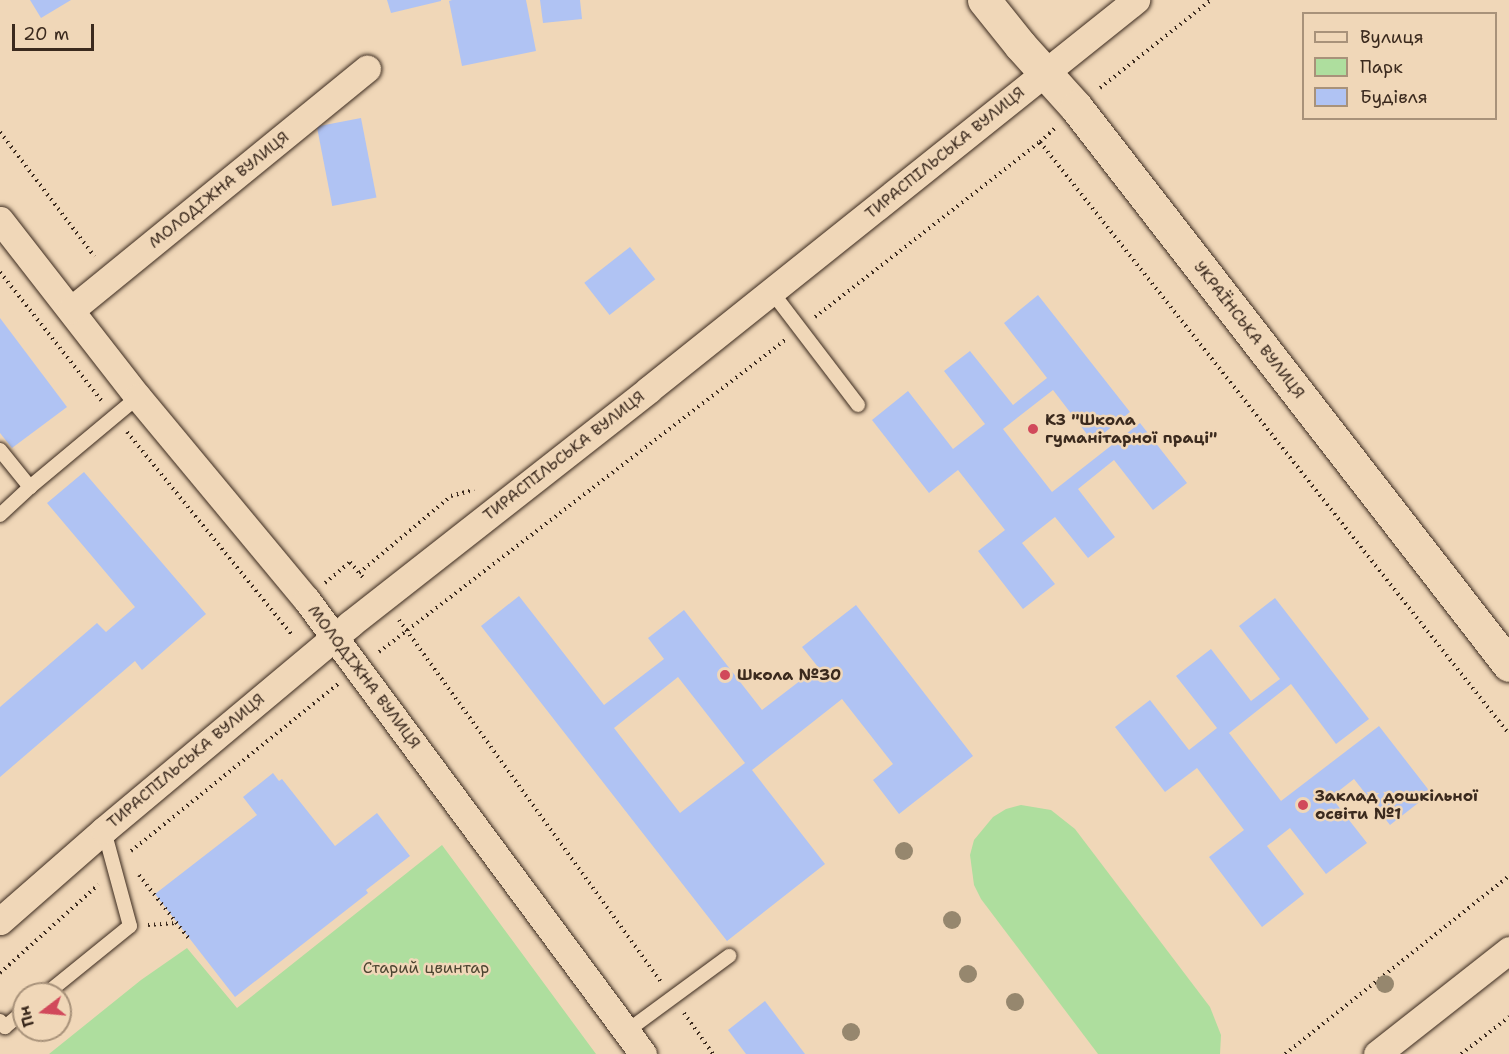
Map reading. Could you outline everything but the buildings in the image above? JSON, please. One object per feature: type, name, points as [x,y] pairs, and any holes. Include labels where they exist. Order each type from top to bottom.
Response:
[{"type":"street","name":"УКРАЇНСЬКА ВУЛИЦЯ","points":[[984,0],[1044,73],[1076,107],[1509,665]]},
{"type":"street","name":"ТИРАСПІЛЬСЬКА ВУЛИЦЯ","points":[[0,921],[332,638],[772,292],[1136,0]]},
{"type":"street","name":"МОЛОДІЖНА ВУЛИЦЯ","points":[[71,310],[367,69]]},
{"type":"street","name":"МОЛОДІЖНА ВУЛИЦЯ","points":[[0,220],[138,397],[306,599],[332,638],[358,668],[643,1054]]},
{"type":"street","points":[[1377,1054],[1509,950]]},
{"type":"lane","points":[[772,292],[858,405]]},
{"type":"lane","points":[[0,515],[138,397]]},
{"type":"lane","points":[[0,450],[30,487]]},
{"type":"lane","points":[[61,982],[130,926],[104,830]]},
{"type":"lane","points":[[627,1031],[729,956]]},
{"type":"lane","points":[[0,1021],[5,1027],[12,1021]]},
{"type":"path","points":[[0,132],[111,278]]},
{"type":"path","points":[[1040,142],[1509,734]]},
{"type":"path","points":[[0,272],[334,687],[125,856]]},
{"type":"path","points":[[407,630],[713,1054]]},
{"type":"path","points":[[135,870],[190,940]]},
{"type":"path","points":[[1285,1054],[1509,876]]},
{"type":"path","points":[[0,973],[99,884]]},
{"type":"path","points":[[1461,1054],[1509,1017]]},
{"type":"green space","points":[[1021,805],[1051,810],[1075,829],[1210,1007],[1221,1035],[1220,1054],[1098,1054],[981,899],[974,885],[970,855],[974,840],[993,817],[1006,809]]},
{"type":"green space","name":"Старий цвинтар","points":[[442,845],[596,1054],[49,1054],[64,1042],[72,1042],[72,1036],[141,980],[187,948],[237,1008]]},
{"type":"place","name":"КЗ \"Школа гуманітарної праці\"","points":[[1033,429]]},
{"type":"place","name":"Школа №30","points":[[725,675]]},
{"type":"place","name":"Заклад дошкільної освіти №1","points":[[1303,805]]}]
